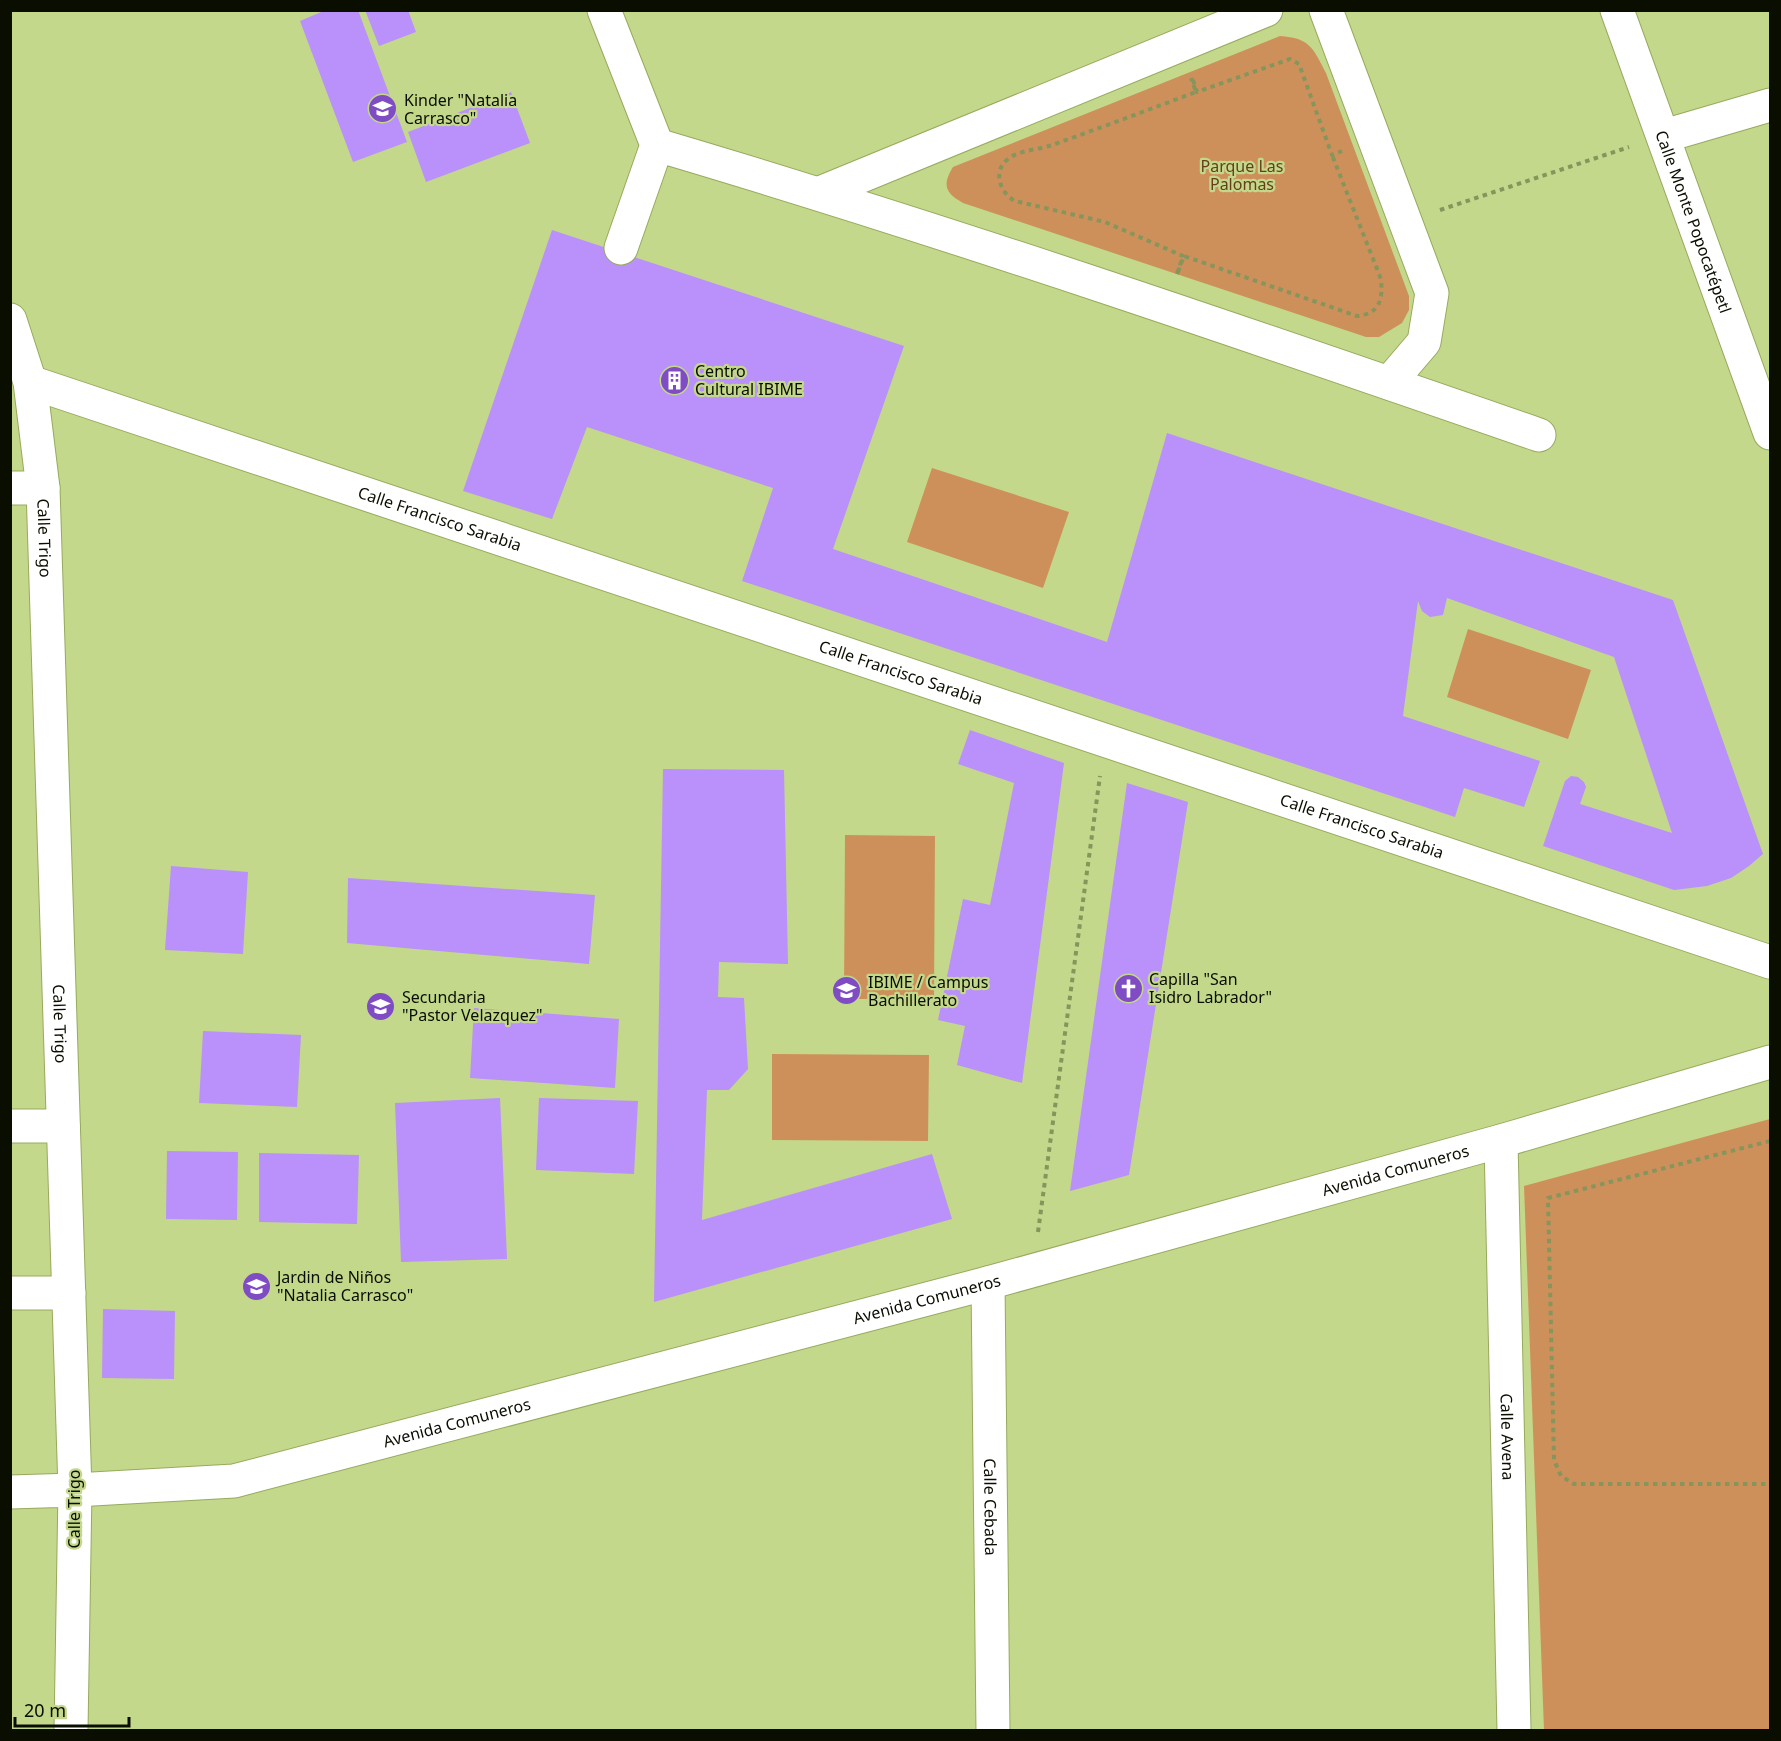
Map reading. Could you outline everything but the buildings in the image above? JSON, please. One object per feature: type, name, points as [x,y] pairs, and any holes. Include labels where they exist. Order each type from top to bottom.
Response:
[{"type":"street","points":[[604,10],[657,145],[621,248]]},
{"type":"street","points":[[820,193],[1266,10]]},
{"type":"street","points":[[1326,10],[1432,293],[1424,342],[1389,383]]},
{"type":"street","name":"Calle Monte Popocatépetl","points":[[1617,10],[1763,389],[1770,433]]},
{"type":"street","points":[[1664,136],[1770,105]]},
{"type":"street","points":[[657,145],[820,193],[1539,435]]},
{"type":"street","name":"Calle Trigo","points":[[10,320],[30,382],[43,489],[75,1490],[71,1731]]},
{"type":"street","name":"Calle Francisco Sarabia","points":[[30,382],[1770,962]]},
{"type":"street","points":[[10,488],[43,489]]},
{"type":"street","name":"Avenida Comuneros","points":[[10,1492],[234,1481],[1033,1271],[1501,1142],[1770,1062]]},
{"type":"street","points":[[10,1126],[63,1126]]},
{"type":"street","name":"Calle Avena","points":[[1501,1142],[1514,1731]]},
{"type":"street","name":"Calle Cebada","points":[[988,1283],[993,1731]]},
{"type":"street","points":[[10,1293],[69,1293]]},
{"type":"path","points":[[1167,309],[1184,256],[1357,316],[1367,315],[1376,308],[1382,295],[1381,279],[1299,64],[1290,58],[1197,92],[1179,45]]},
{"type":"path","points":[[1167,309],[1183,256],[1105,222],[1015,201],[1002,189],[999,176],[1003,163],[1009,158],[1049,146],[1196,92],[1179,45]]},
{"type":"path","points":[[1405,221],[1664,136]]},
{"type":"path","points":[[1332,155],[1374,139]]},
{"type":"path","points":[[1033,1271],[1105,740]]},
{"type":"path","points":[[1770,1141],[1548,1198],[1554,1460],[1561,1476],[1574,1484],[1770,1484]]},
{"type":"green space","name":"Parque Las Palomas","points":[[1280,36],[1298,39],[1309,46],[1326,73],[1409,296],[1409,310],[1402,323],[1379,337],[1366,337],[963,203],[952,196],[947,188],[947,179],[953,167]]},
{"type":"green space","points":[[932,468],[1069,512],[1043,588],[907,542]]},
{"type":"green space","points":[[1468,629],[1591,670],[1568,739],[1447,697]]},
{"type":"green space","points":[[845,835],[935,836],[934,999],[844,999]]},
{"type":"green space","points":[[772,1054],[929,1055],[928,1141],[772,1140]]},
{"type":"green space","points":[[1770,1119],[1770,1730],[1544,1730],[1524,1186]]},
{"type":"place","name":"Kinder \"Natalia Carrasco\"","points":[[383,109]]},
{"type":"place","name":"Centro Cultural IBIME","points":[[674,380]]},
{"type":"place","name":"Capilla \"San Isidro Labrador\"","points":[[1128,988]]},
{"type":"place","name":"IBIME / Campus Bachillerato","points":[[847,991]]},
{"type":"place","name":"Secundaria \"Pastor Velazquez\"","points":[[381,1006]]},
{"type":"place","name":"Jardin de Niños \"Natalia Carrasco\"","points":[[256,1286]]}]
